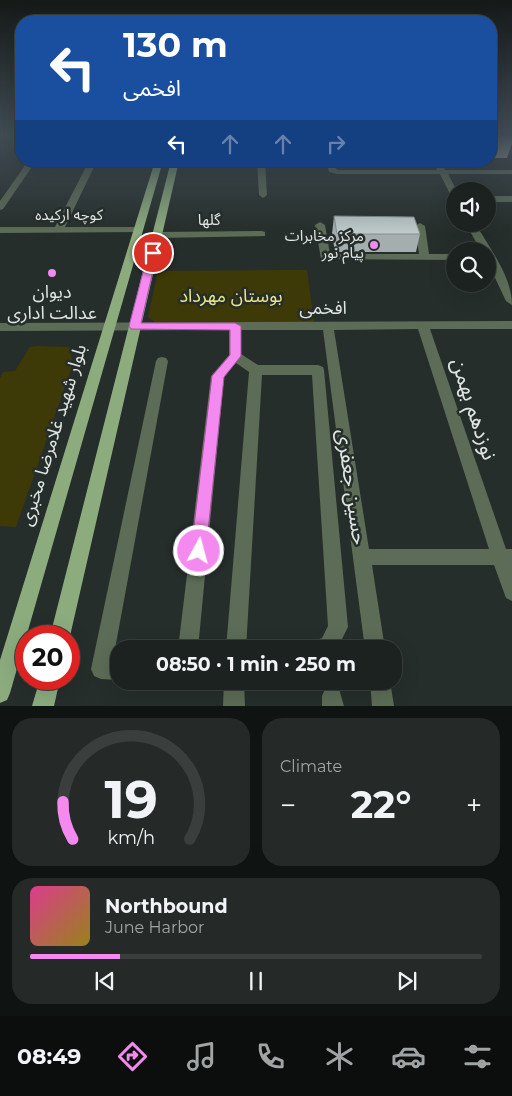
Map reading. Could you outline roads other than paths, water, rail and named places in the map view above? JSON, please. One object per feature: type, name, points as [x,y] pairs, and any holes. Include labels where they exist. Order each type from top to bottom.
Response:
[{"type":"main road","name":"بلوار شهید غلامرضا مخبری","points":[[0,692],[158,167]]},
{"type":"main road","points":[[63,625],[174,167]]},
{"type":"main road","points":[[43,706],[47,690]]},
{"type":"street","points":[[0,207],[28,167]]},
{"type":"street","points":[[58,231],[90,167]]},
{"type":"street","points":[[261,167],[262,195]]},
{"type":"street","points":[[332,167],[333,172],[510,171]]},
{"type":"street","points":[[397,167],[399,172]]},
{"type":"street","points":[[439,167],[447,182]]},
{"type":"street","points":[[496,199],[512,199]]},
{"type":"street","points":[[320,225],[325,257],[446,257]]},
{"type":"street","points":[[420,226],[424,257]]},
{"type":"street","name":"کوچه ارکیده","points":[[0,230],[139,230]]},
{"type":"street","name":"گلها","points":[[157,235],[262,234]]},
{"type":"street","points":[[496,272],[512,301]]},
{"type":"street","name":"نوزدهم بهمن","points":[[423,325],[506,557],[512,592]]},
{"type":"street","name":"افخمی","points":[[0,327],[512,325]]},
{"type":"street","points":[[189,640],[218,376],[235,356],[235,326]]},
{"type":"street","name":"حسین جعفری","points":[[328,326],[374,640]]},
{"type":"street","points":[[235,356],[256,370],[318,370],[338,626],[331,640]]},
{"type":"street","points":[[110,669],[102,669],[162,361]]},
{"type":"street","points":[[237,640],[256,370]]},
{"type":"street","points":[[362,557],[506,557]]},
{"type":"street","points":[[234,690],[234,706]]},
{"type":"street","points":[[381,690],[383,706]]},
{"type":"place","name":"مرکز مخابرات پیام نور","points":[[374,245]]},
{"type":"place","name":"دیوان عدالت اداری","points":[[52,273]]},
{"type":"park label","name":"بوستان مهرداد","points":[[231,296]]}]
